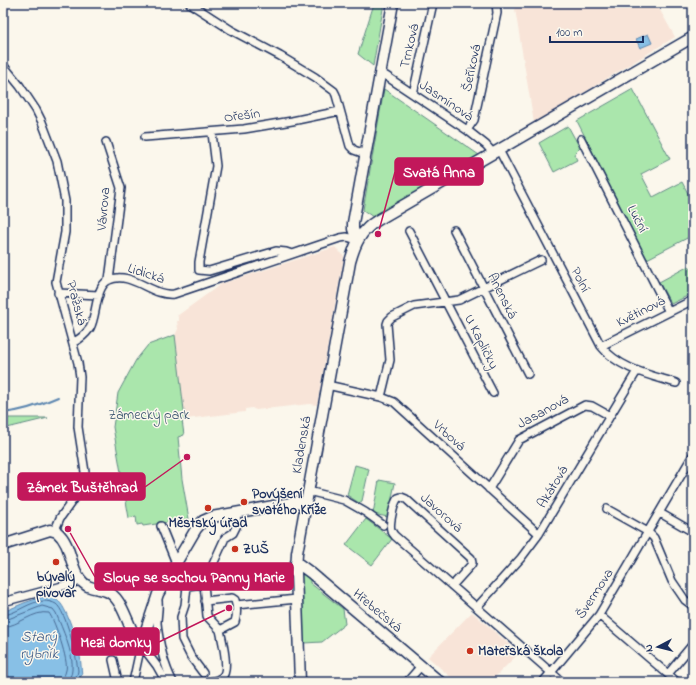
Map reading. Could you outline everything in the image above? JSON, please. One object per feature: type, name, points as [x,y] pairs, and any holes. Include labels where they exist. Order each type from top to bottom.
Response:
[{"type":"street","points":[[189,3],[225,26],[280,56],[336,92],[350,146],[354,150],[365,154]]},
{"type":"street","points":[[358,240],[353,223],[393,3]]},
{"type":"street","name":"Trnková","points":[[413,94],[433,3]]},
{"type":"street","name":"Šeříková","points":[[467,130],[474,120],[496,6]]},
{"type":"street","name":"Kladenská","points":[[300,682],[296,562],[353,248],[364,231],[374,222],[693,37]]},
{"type":"street","name":"Pražská","points":[[3,65],[20,86],[39,116],[50,143],[62,180],[65,200],[66,226],[56,278],[58,294],[74,342],[79,371],[78,427],[85,477],[82,486],[60,518],[55,530]]},
{"type":"street","name":"Jasmínová","points":[[380,75],[386,76],[496,151]]},
{"type":"street","name":"Ořešín","points":[[145,137],[212,133],[280,124],[340,111]]},
{"type":"street","name":"Lidická","points":[[212,133],[216,166],[199,262],[199,270],[209,271],[276,251],[292,254]]},
{"type":"street","name":"Luční","points":[[581,138],[669,312]]},
{"type":"street","name":"Vávrova","points":[[106,142],[121,188],[109,280]]},
{"type":"street","name":"Polní","points":[[496,151],[601,346],[616,360],[637,371],[676,383]]},
{"type":"street","name":"Anenská","points":[[454,230],[528,374]]},
{"type":"street","name":"U Kapličky","points":[[409,231],[492,393]]},
{"type":"street","name":"Lidická","points":[[74,342],[82,338],[91,326],[102,286],[109,280],[124,279],[166,294],[174,294],[340,238],[348,237],[358,240]]},
{"type":"street","name":"U Kapličky","points":[[381,397],[390,360],[387,328],[388,321],[392,317],[417,305],[457,301],[541,260]]},
{"type":"street","points":[[58,294],[99,295]]},
{"type":"street","name":"Květinová","points":[[601,346],[693,300]]},
{"type":"street","name":"Akátová","points":[[477,607],[521,558],[539,534],[637,371]]},
{"type":"street","name":"Vrbová","points":[[327,385],[381,397],[394,402],[539,534]]},
{"type":"street","name":"Jasanová","points":[[489,489],[521,439],[585,405],[592,406],[610,416]]},
{"type":"street","name":"Švermova","points":[[543,682],[599,615],[693,455]]},
{"type":"street","points":[[308,491],[344,500],[365,512],[383,525]]},
{"type":"street","name":"Javorová","points":[[452,586],[471,565],[472,561],[470,557],[406,499],[401,497],[398,498],[395,502],[390,526],[392,532],[452,586],[562,682]]},
{"type":"street","points":[[133,682],[141,645],[157,597],[196,528],[204,521],[212,517],[296,502],[306,504]]},
{"type":"street","points":[[607,509],[648,532],[656,540],[674,583],[685,600],[693,606]]},
{"type":"street","points":[[204,584],[187,586],[185,605],[181,618],[183,642],[192,659],[210,682],[221,678],[224,675],[225,655],[220,630],[208,617],[204,584],[225,538],[232,534],[237,525],[236,513]]},
{"type":"street","points":[[660,513],[693,532]]},
{"type":"street","points":[[161,526],[176,562]]},
{"type":"street","points":[[3,545],[48,530],[55,530],[60,534],[66,544],[81,581],[88,586],[108,592],[115,597],[137,641],[157,666],[166,682]]},
{"type":"street","name":"Hřebečská","points":[[296,562],[440,682]]},
{"type":"street","points":[[3,602],[81,581]]},
{"type":"street","points":[[157,597],[158,626],[161,647],[167,669],[173,682]]},
{"type":"street","points":[[205,601],[231,598],[234,599],[236,605],[235,622],[220,630]]},
{"type":"street","points":[[236,605],[297,599]]},
{"type":"street","points":[[599,615],[677,682]]},
{"type":"street","points":[[668,674],[693,644]]},
{"type":"street","points":[[113,660],[118,682]]},
{"type":"street","points":[[408,682],[421,666]]},
{"type":"shaded area","points":[[514,3],[656,3],[675,37],[534,123]]},
{"type":"shaded area","points":[[335,247],[344,256],[317,405],[309,404],[256,410],[252,408],[245,409],[245,412],[185,419],[175,335],[178,329],[177,321],[179,321],[179,317],[177,316],[221,284]]},
{"type":"shaded area","points":[[472,612],[519,653],[490,682],[456,682],[428,657]]},
{"type":"green space","points":[[375,3],[383,3],[383,9],[373,66],[358,54]]},
{"type":"green space","points":[[384,89],[479,155],[373,217],[363,210]]},
{"type":"green space","points":[[633,89],[670,159],[641,174],[653,197],[682,182],[693,203],[693,235],[647,259],[577,121]]},
{"type":"green space","points":[[568,126],[580,148],[574,154],[577,160],[554,172],[539,143]]},
{"type":"green space","points":[[689,266],[693,275],[693,293],[671,304],[659,282]]},
{"type":"green space","name":"Zámecký park","points":[[175,335],[185,419],[182,420],[184,435],[178,437],[182,479],[189,519],[143,526],[142,524],[137,525],[136,516],[129,518],[113,427],[118,393],[136,360],[148,345]]},
{"type":"green space","points":[[3,418],[48,418],[3,429]]},
{"type":"green space","points":[[355,465],[369,469],[362,501],[359,503],[347,495]]},
{"type":"green space","points":[[379,480],[395,483],[388,517],[373,514]]},
{"type":"green space","points":[[366,519],[392,539],[372,565],[346,545]]},
{"type":"green space","points":[[300,572],[310,577],[310,583],[343,609],[345,624],[322,642],[304,643]]},
{"type":"water","points":[[648,34],[652,43],[640,48],[636,39]]},
{"type":"water","name":"Starý rybník","points":[[42,597],[57,600],[68,617],[79,650],[80,658],[82,675],[76,682],[14,682],[9,677],[3,666],[3,612]]},
{"type":"waterway","points":[[3,413],[18,411],[45,403],[58,397]]},
{"type":"place","name":"Svatá Anna","points":[[378,234]]},
{"type":"place","name":"Zámek Buštěhrad","points":[[187,457]]},
{"type":"place","name":"Povýšení svatého Kříže","points":[[244,502]]},
{"type":"place","name":"Městský úřad","points":[[208,508]]},
{"type":"place","name":"Sloup se sochou Panny Marie","points":[[68,529]]},
{"type":"place","name":"ZUŠ","points":[[235,549]]},
{"type":"place","name":"bývalý pivovar","points":[[56,562]]},
{"type":"place","name":"Mezi domky","points":[[229,608]]},
{"type":"place","name":"Mateřská škola","points":[[470,651]]}]
